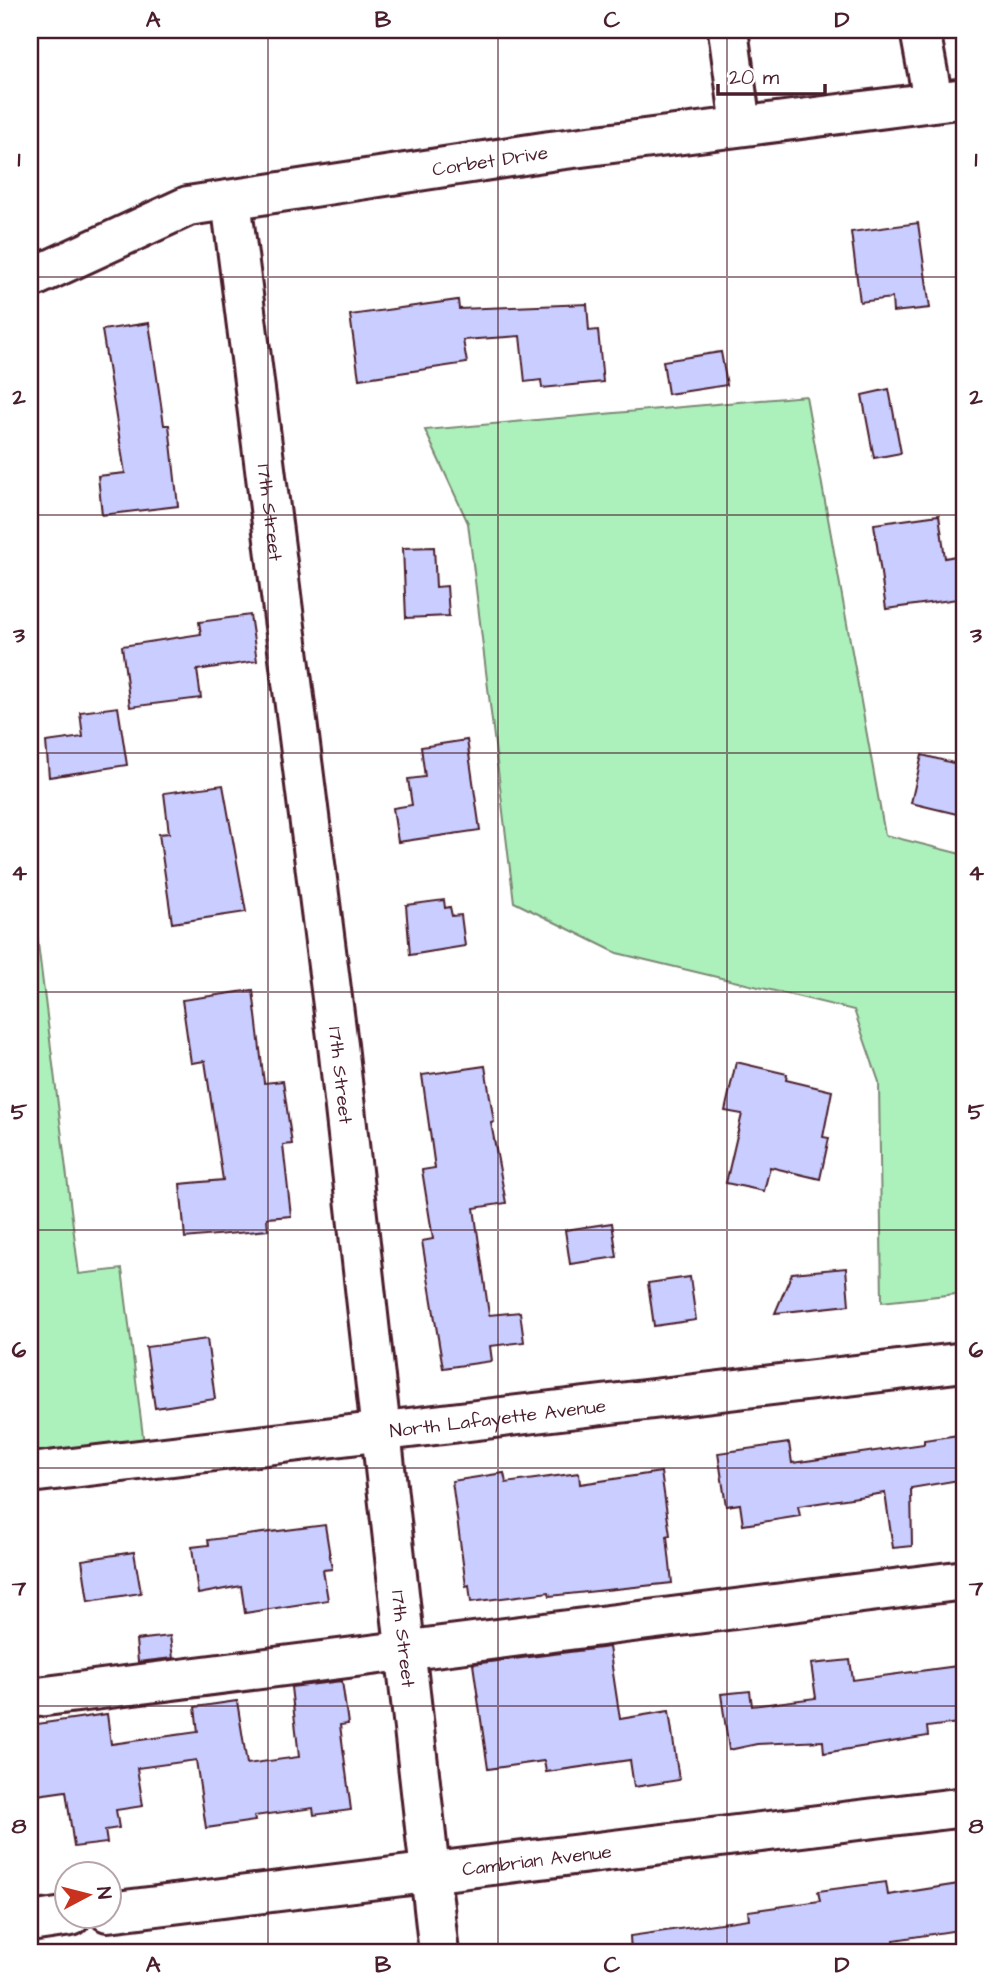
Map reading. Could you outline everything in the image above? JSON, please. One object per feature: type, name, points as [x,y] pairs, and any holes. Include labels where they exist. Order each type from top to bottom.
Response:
[{"type":"street","points":[[728,30],[741,125]]},
{"type":"street","points":[[920,30],[956,100]]},
{"type":"street","name":"Corbet Drive","points":[[31,277],[188,206],[537,153],[741,125],[956,100]]},
{"type":"street","name":"17th Street","points":[[231,200],[338,1045],[439,1953]]},
{"type":"street","name":"North Lafayette Avenue","points":[[30,1473],[381,1434],[965,1362]]},
{"type":"street","points":[[30,1698],[965,1580]]},
{"type":"street","name":"Cambrian Avenue","points":[[122,1910],[965,1807]]},
{"type":"street","points":[[30,1922],[52,1919]]},
{"type":"green space","points":[[806,396],[885,835],[965,855],[965,1293],[882,1302],[879,1082],[854,1010],[617,953],[514,902],[468,523],[425,430]]},
{"type":"green space","points":[[30,879],[79,1274],[122,1269],[146,1460],[30,1473]]},
{"type":"building","points":[[918,223],[930,308],[893,312],[892,298],[860,302],[851,232]]},
{"type":"building","points":[[458,300],[459,309],[587,304],[589,331],[598,330],[603,382],[542,388],[541,380],[525,382],[520,336],[463,340],[467,363],[359,379],[350,315]]},
{"type":"building","points":[[149,323],[164,425],[169,425],[178,506],[102,515],[98,476],[125,473],[102,330]]},
{"type":"building","points":[[721,352],[727,385],[668,394],[663,361]]},
{"type":"building","points":[[889,389],[901,453],[874,458],[862,395]]},
{"type":"building","points":[[939,515],[945,558],[961,555],[965,598],[886,609],[874,524]]},
{"type":"building","points":[[434,547],[436,587],[447,586],[449,616],[406,618],[403,548]]},
{"type":"building","points":[[250,615],[257,661],[197,670],[201,698],[130,707],[122,646],[201,634],[199,622]]},
{"type":"building","points":[[118,707],[127,765],[49,777],[46,742],[83,737],[80,712]]},
{"type":"building","points":[[467,740],[480,830],[398,842],[393,808],[412,805],[408,779],[425,777],[421,747]]},
{"type":"building","points":[[922,755],[965,766],[965,816],[911,803]]},
{"type":"building","points":[[223,785],[246,912],[172,923],[159,834],[169,833],[164,793]]},
{"type":"building","points":[[444,900],[445,908],[450,907],[452,916],[461,915],[465,946],[410,955],[406,905]]},
{"type":"building","points":[[253,990],[264,1083],[283,1081],[292,1144],[283,1145],[291,1216],[267,1218],[268,1230],[185,1238],[180,1184],[223,1180],[205,1061],[191,1063],[182,1000]]},
{"type":"building","points":[[736,1062],[787,1074],[786,1080],[832,1091],[823,1137],[829,1138],[820,1179],[770,1167],[764,1191],[726,1183],[742,1114],[725,1111]]},
{"type":"building","points":[[485,1066],[494,1122],[491,1123],[506,1203],[474,1208],[489,1315],[520,1312],[524,1342],[490,1346],[492,1361],[443,1368],[422,1241],[433,1239],[422,1170],[435,1168],[422,1075]]},
{"type":"building","points":[[612,1223],[617,1257],[570,1264],[565,1230]]},
{"type":"building","points":[[846,1268],[849,1305],[775,1313],[792,1273]]},
{"type":"building","points":[[690,1277],[696,1320],[654,1326],[648,1283]]},
{"type":"building","points":[[207,1339],[215,1399],[155,1408],[146,1347]]},
{"type":"building","points":[[965,1434],[965,1479],[911,1488],[912,1546],[893,1548],[885,1493],[798,1506],[800,1516],[743,1525],[740,1504],[726,1506],[718,1453],[789,1443],[792,1463],[924,1444],[924,1440]]},
{"type":"building","points":[[661,1472],[670,1535],[667,1536],[672,1583],[550,1596],[549,1592],[471,1602],[469,1585],[466,1586],[452,1481],[504,1473],[506,1483],[579,1473],[580,1484]]},
{"type":"building","points":[[325,1525],[332,1569],[323,1570],[328,1600],[245,1613],[241,1586],[198,1594],[192,1547],[209,1545],[208,1540]]},
{"type":"building","points":[[134,1552],[141,1593],[88,1601],[82,1560]]},
{"type":"building","points":[[170,1636],[173,1658],[138,1662],[136,1640]]},
{"type":"building","points":[[609,1647],[620,1719],[669,1711],[679,1780],[634,1787],[630,1760],[546,1772],[544,1761],[488,1769],[473,1664]]},
{"type":"building","points":[[850,1660],[853,1680],[965,1665],[965,1722],[927,1727],[928,1736],[824,1753],[823,1741],[757,1744],[729,1750],[721,1694],[750,1691],[752,1706],[816,1698],[811,1664]]},
{"type":"building","points":[[342,1681],[348,1724],[340,1725],[351,1810],[314,1815],[313,1808],[254,1816],[255,1821],[206,1828],[196,1760],[137,1768],[143,1806],[116,1810],[119,1828],[105,1830],[107,1843],[74,1847],[66,1791],[30,1796],[30,1725],[107,1714],[111,1744],[198,1732],[195,1707],[237,1701],[247,1764],[299,1757],[291,1687]]},
{"type":"building","points":[[886,1882],[888,1895],[965,1883],[965,1929],[894,1940],[896,1953],[631,1953],[630,1936],[749,1919],[748,1911],[820,1901],[818,1891]]}]
